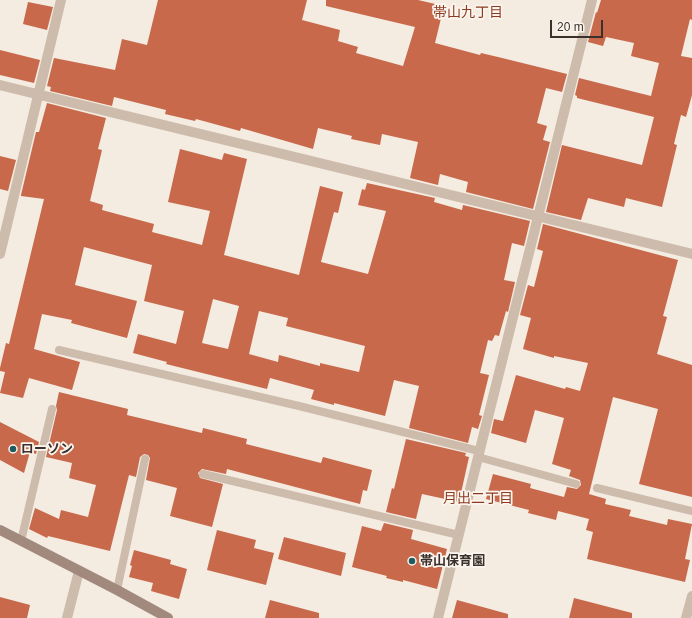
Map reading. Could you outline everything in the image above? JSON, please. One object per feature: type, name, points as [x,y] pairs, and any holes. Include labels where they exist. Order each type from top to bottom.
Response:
[{"type":"street","points":[[0,254],[61,0]]},
{"type":"street","points":[[438,618],[592,0]]},
{"type":"street","points":[[0,85],[692,254]]},
{"type":"street","points":[[0,530],[168,618]]},
{"type":"street","points":[[67,618],[79,571]]},
{"type":"street","points":[[686,618],[692,596]]},
{"type":"lane","points":[[59,350],[299,406],[479,454],[576,484]]},
{"type":"lane","points":[[21,541],[52,409]]},
{"type":"lane","points":[[117,590],[145,459]]},
{"type":"lane","points":[[204,474],[459,535]]},
{"type":"lane","points":[[597,488],[692,511]]},
{"type":"building","points":[[158,0],[307,0],[302,20],[340,30],[338,41],[358,47],[356,53],[403,66],[415,27],[326,6],[326,0],[418,0],[444,6],[435,43],[480,55],[481,53],[567,74],[562,92],[546,88],[537,123],[547,126],[543,140],[550,142],[533,209],[466,192],[468,182],[440,174],[438,185],[410,178],[418,142],[382,134],[380,145],[351,139],[352,136],[318,128],[313,149],[241,128],[240,131],[196,119],[195,121],[165,114],[166,110],[114,97],[112,106],[50,91],[51,87],[47,86],[54,58],[115,70],[122,39],[147,45]]},
{"type":"building","points":[[601,0],[692,0],[692,20],[690,19],[681,56],[692,58],[692,95],[686,117],[681,115],[674,144],[677,145],[662,207],[626,198],[624,207],[588,198],[581,220],[546,212],[562,145],[642,165],[654,117],[577,98],[575,95],[579,78],[651,96],[659,63],[631,56],[634,43],[606,37],[603,46],[588,42],[596,12],[597,13]]},
{"type":"building","points":[[28,2],[53,7],[47,30],[23,24]]},
{"type":"building","points":[[0,50],[40,60],[34,83],[0,75]]},
{"type":"building","points":[[47,103],[106,118],[98,149],[102,150],[90,201],[103,205],[102,210],[154,224],[152,232],[202,245],[210,211],[168,202],[180,149],[222,160],[224,153],[247,159],[224,255],[299,275],[320,186],[343,192],[338,213],[334,212],[321,262],[368,274],[386,211],[358,205],[362,189],[365,190],[367,183],[435,198],[434,202],[462,210],[463,205],[530,221],[524,246],[512,243],[504,280],[515,282],[508,312],[506,311],[499,336],[495,335],[492,341],[488,340],[480,373],[489,375],[479,415],[482,416],[478,429],[472,427],[468,443],[409,428],[419,386],[394,380],[385,416],[334,403],[334,405],[311,399],[314,390],[270,378],[267,389],[166,364],[167,362],[133,353],[138,334],[176,344],[184,311],[144,301],[152,265],[84,247],[75,285],[137,301],[127,338],[71,323],[72,320],[42,314],[34,349],[80,362],[72,390],[29,378],[23,398],[0,393],[5,372],[0,371],[0,368],[6,343],[9,344],[44,199],[21,196],[36,132],[39,132]],"holes":[[[213,299],[239,306],[228,349],[202,343]],[[259,311],[288,318],[286,326],[365,346],[359,372],[320,363],[320,366],[279,355],[278,362],[249,354]]]},
{"type":"building","points":[[0,156],[16,160],[8,191],[0,189]]},
{"type":"building","points":[[543,224],[678,260],[663,316],[667,317],[657,354],[692,365],[692,497],[639,484],[658,409],[613,397],[589,494],[606,499],[605,504],[631,510],[629,516],[667,525],[668,519],[692,524],[685,559],[690,560],[685,582],[587,559],[593,532],[586,530],[589,519],[558,511],[556,520],[528,513],[529,510],[486,499],[493,474],[531,484],[530,488],[564,497],[567,487],[577,489],[581,485],[580,480],[569,476],[571,470],[552,464],[564,418],[535,410],[526,443],[491,433],[494,419],[503,421],[516,375],[565,389],[566,387],[580,391],[588,363],[554,356],[554,358],[523,349],[531,318],[520,315],[528,285],[534,287],[543,251],[537,249]]},
{"type":"building","points":[[59,392],[128,409],[127,415],[202,433],[203,428],[247,439],[246,444],[321,463],[323,457],[372,470],[367,491],[363,490],[360,504],[227,469],[226,474],[202,469],[198,473],[200,478],[223,484],[212,527],[170,516],[177,488],[146,480],[150,458],[148,455],[144,454],[140,457],[136,477],[129,475],[110,551],[48,536],[47,538],[29,529],[35,508],[59,519],[61,510],[88,517],[96,485],[69,478],[72,463],[46,457],[57,410],[56,406]]},
{"type":"building","name":"ローソン","points":[[0,422],[39,442],[36,454],[30,452],[24,473],[0,460]]},
{"type":"building","points":[[406,439],[466,453],[465,456],[469,457],[459,502],[422,494],[416,519],[386,512],[392,488],[394,489]]},
{"type":"building","points":[[384,523],[413,530],[411,539],[447,549],[437,589],[403,580],[403,582],[386,578],[387,576],[352,567],[362,526],[381,531]]},
{"type":"building","points":[[217,530],[256,540],[254,548],[274,553],[266,585],[207,570]]},
{"type":"building","points":[[284,537],[346,553],[341,576],[278,559]]},
{"type":"building","points":[[134,550],[171,560],[170,564],[187,569],[179,599],[151,591],[153,583],[129,577],[132,566],[130,565]]},
{"type":"building","points":[[0,597],[30,605],[27,618],[0,618]]},
{"type":"building","points":[[574,598],[632,613],[632,618],[569,618]]},
{"type":"building","points":[[270,600],[319,613],[319,618],[265,618]]},
{"type":"building","points":[[457,600],[508,614],[508,618],[452,618]]},
{"type":"place","name":"ローソン","points":[[13,449]]},
{"type":"place","name":"帯山保育園","points":[[412,561]]},
{"type":"district","name":"帯山九丁目","points":[[468,13]]},
{"type":"district","name":"月出二丁目","points":[[478,499]]}]
